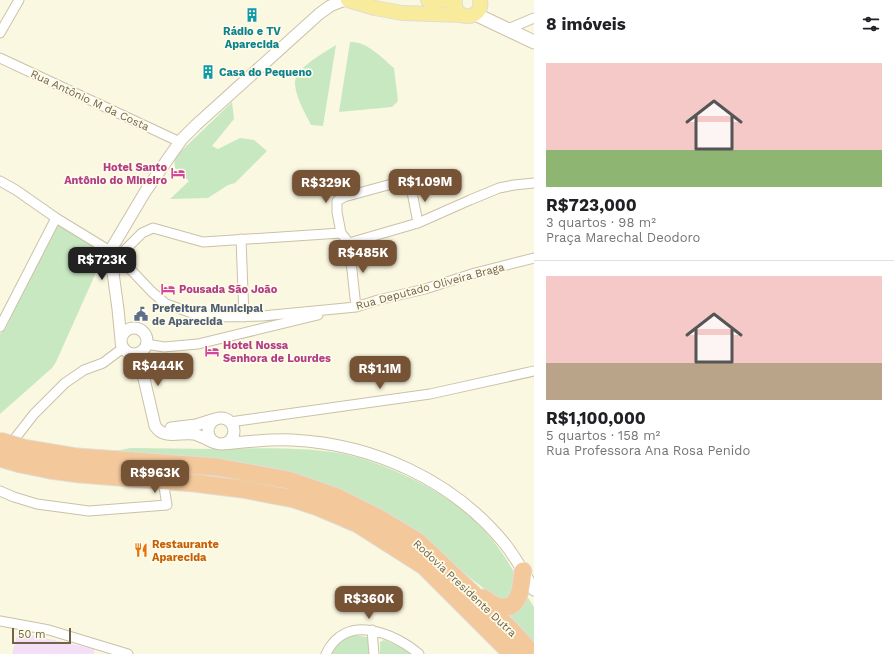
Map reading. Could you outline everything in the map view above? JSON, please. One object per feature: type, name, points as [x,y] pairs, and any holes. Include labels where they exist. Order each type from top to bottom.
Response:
[{"type":"highway","name":"Rodovia Presidente Dutra","points":[[0,441],[21,448],[77,457],[217,466],[288,480],[337,498],[377,517],[417,541],[510,629],[532,654]]},
{"type":"highway","name":"Rodovia Presidente Dutra","points":[[0,458],[21,448]]},
{"type":"highway","name":"Rodovia Presidente Dutra","points":[[21,448],[50,470],[80,474],[194,482],[294,499],[318,507],[358,524],[424,566],[512,654]]},
{"type":"highway","points":[[443,565],[470,584],[489,603],[502,608],[512,606],[515,603],[519,592],[523,571]]},
{"type":"main road","points":[[348,0],[375,8],[402,13],[469,15],[480,8],[480,0]]},
{"type":"main road","points":[[428,0],[446,0]]},
{"type":"main road","points":[[456,0],[455,6],[457,10],[508,29],[534,42]]},
{"type":"street","points":[[0,33],[19,0]]},
{"type":"street","points":[[118,309],[145,336],[146,344],[143,350],[138,353],[130,354],[122,344],[118,309],[113,254],[145,192],[180,142],[196,125],[319,14],[330,6],[345,0]]},
{"type":"street","points":[[508,29],[534,18]]},
{"type":"street","name":"Rua Antônio M da Costa","points":[[0,58],[180,142]]},
{"type":"street","points":[[0,181],[113,254],[155,296],[166,304],[195,314],[216,317],[244,317],[324,311]]},
{"type":"street","points":[[356,307],[349,243],[342,233],[336,212],[337,201],[399,182],[406,183],[410,187],[418,223]]},
{"type":"street","points":[[349,243],[418,223],[499,188],[534,183]]},
{"type":"street","points":[[0,327],[56,218]]},
{"type":"street","points":[[113,254],[142,232],[153,228],[203,242],[215,243],[241,239],[342,233]]},
{"type":"street","points":[[241,239],[244,317]]},
{"type":"street","name":"Rua Deputado Oliveira Braga","points":[[324,311],[356,307],[534,258]]},
{"type":"street","points":[[146,344],[164,347],[198,344],[317,316],[324,311]]},
{"type":"street","points":[[0,463],[21,448],[34,414],[66,383],[84,370],[103,363],[122,344],[123,334],[130,329],[140,330]]},
{"type":"street","points":[[138,353],[157,430],[167,434],[195,435],[218,443],[291,440],[315,442],[361,451],[380,457],[418,474],[462,502],[505,544],[534,590]]},
{"type":"street","points":[[231,424],[430,394],[534,371]]},
{"type":"street","points":[[155,426],[162,428],[178,427],[203,424],[216,419],[226,419],[243,437],[256,441]]},
{"type":"street","points":[[216,419],[210,425],[208,433],[212,440],[218,443],[226,442],[233,435],[231,424]]},
{"type":"street","points":[[0,491],[37,504],[88,511],[167,505],[163,480]]},
{"type":"street","points":[[0,621],[48,630],[128,654]]},
{"type":"street","points":[[372,630],[374,654]]},
{"type":"street","points":[[326,654],[333,642],[339,637],[353,631],[372,630],[397,638],[406,643],[419,654]]},
{"type":"shaded area","points":[[18,632],[94,649],[94,654],[12,654]]},
{"type":"green space","points":[[350,42],[356,42],[368,47],[394,68],[398,101],[392,107],[339,112]]},
{"type":"green space","points":[[336,45],[323,126],[311,125],[297,95],[295,84],[296,78],[304,67]]},
{"type":"green space","points":[[232,102],[234,119],[212,146],[218,149],[240,138],[254,140],[267,151],[235,183],[228,185],[208,198],[170,199],[189,181],[175,168],[174,158]]},
{"type":"green space","points":[[56,220],[103,252],[103,257],[56,362],[52,368],[0,414],[0,334],[6,328]]},
{"type":"green space","points":[[130,448],[294,449],[339,453],[371,462],[421,483],[439,493],[470,516],[496,545],[518,580],[509,598],[500,599],[469,577],[433,545],[333,488],[304,476],[273,468],[234,461],[116,451]]},
{"type":"green space","points":[[525,593],[534,607],[534,648],[503,614],[517,612],[521,607]]},
{"type":"green space","points":[[354,635],[367,637],[370,654],[330,654],[340,642]]},
{"type":"green space","points":[[384,640],[405,648],[412,654],[380,654],[380,642]]},
{"type":"place","name":"Rádio e TV Aparecida","points":[[252,15]]},
{"type":"place","name":"Casa do Pequeno","points":[[208,72]]},
{"type":"place","name":"Hotel Santo Antônio do Mineiro","points":[[178,173]]},
{"type":"place","name":"Pousada São João","points":[[168,289]]},
{"type":"place","name":"Prefeitura Municipal de Aparecida","points":[[141,314]]},
{"type":"place","name":"Hotel Nossa Senhora de Lourdes","points":[[212,351]]},
{"type":"place","name":"Restaurante Aparecida","points":[[141,550]]}]
